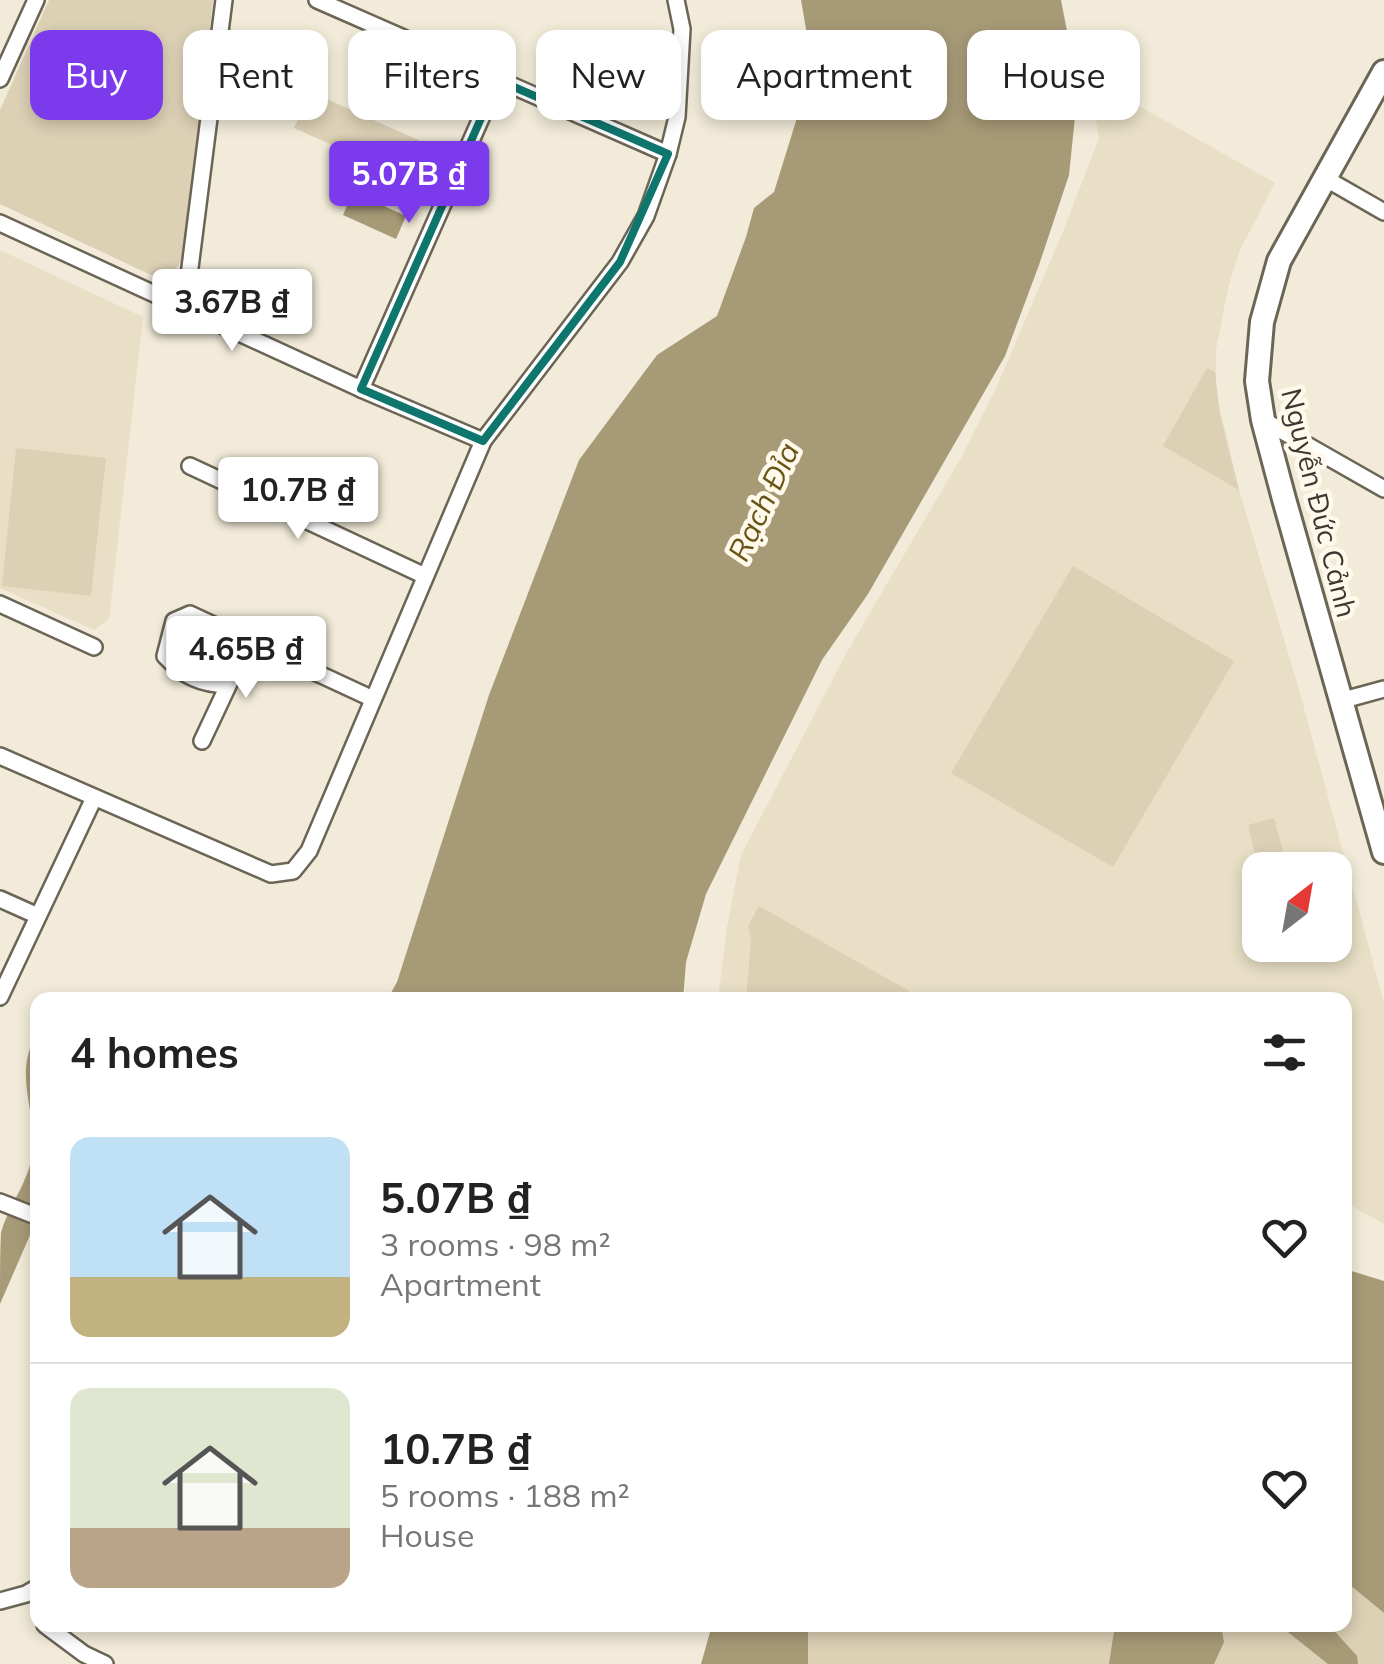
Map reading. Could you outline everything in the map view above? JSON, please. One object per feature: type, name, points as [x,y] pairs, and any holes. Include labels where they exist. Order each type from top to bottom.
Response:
[{"type":"main road","name":"Nguyễn Đức Cảnh","points":[[1384,72],[1279,260],[1266,302],[1258,360],[1263,420],[1384,852]]},
{"type":"street","points":[[0,79],[36,0]]},
{"type":"street","points":[[185,308],[224,0]]},
{"type":"street","points":[[316,0],[384,30]]},
{"type":"street","points":[[0,756],[271,874],[293,871],[310,851],[483,441],[620,262],[646,216],[668,154],[682,71],[682,29],[676,0]]},
{"type":"street","points":[[516,88],[668,154]]},
{"type":"street","points":[[361,389],[480,120]]},
{"type":"street","points":[[1323,177],[1384,212]]},
{"type":"street","points":[[0,223],[483,441]]},
{"type":"street","points":[[1263,420],[1384,489]]},
{"type":"street","points":[[190,466],[425,576]]},
{"type":"street","points":[[0,604],[94,647]]},
{"type":"street","points":[[228,686],[204,684],[182,673],[166,656],[174,621],[190,614],[374,699]]},
{"type":"street","points":[[202,741],[249,641]]},
{"type":"street","points":[[1340,700],[1384,688]]},
{"type":"street","points":[[0,997],[94,798]]},
{"type":"street","points":[[0,899],[38,916]]},
{"type":"street","points":[[0,1202],[30,1213]]},
{"type":"street","points":[[0,1602],[30,1592]]},
{"type":"street","points":[[54,1632],[105,1664]]},
{"type":"highlighted area","points":[[498,80],[668,154],[620,262],[483,441],[361,389]]},
{"type":"shaded area","points":[[49,0],[213,0],[210,30],[183,30],[183,120],[200,120],[186,251],[177,267],[168,273],[151,275],[0,204],[0,110],[30,43],[30,120],[163,120],[163,30],[36,30]]},
{"type":"shaded area","points":[[328,100],[348,109],[348,120],[374,120],[436,148],[420,184],[294,128],[298,120],[328,120]]},
{"type":"shaded area","points":[[1140,106],[1275,183],[1240,250],[1228,288],[1216,350],[1216,392],[1239,490],[1343,852],[1242,852],[1242,962],[1352,962],[1352,885],[1384,1003],[1384,1224],[1352,1206],[1352,992],[719,992],[741,855],[847,652],[962,456],[997,386],[1099,138],[1096,120],[1140,120]]},
{"type":"shaded area","points":[[0,250],[143,317],[109,619],[94,630],[0,588]]},
{"type":"shaded area","points":[[1207,368],[1215,372],[1220,415],[1239,490],[1163,446]]},
{"type":"shaded area","points":[[16,448],[106,458],[91,596],[2,586]]},
{"type":"shaded area","points":[[1073,566],[1234,661],[1113,867],[951,773]]},
{"type":"shaded area","points":[[1274,818],[1283,851],[1255,852],[1248,825]]},
{"type":"shaded area","points":[[759,906],[911,992],[747,992],[751,940],[748,926]]},
{"type":"shaded area","points":[[1352,1587],[1384,1613],[1384,1664],[808,1664],[808,1632],[1352,1632]]},
{"type":"water","name":"Rạch Đỉa","points":[[801,0],[1061,0],[1067,30],[967,30],[967,120],[1075,120],[1069,175],[1005,356],[868,594],[822,660],[706,894],[686,962],[684,992],[391,992],[489,695],[579,460],[657,355],[717,316],[754,208],[774,192],[796,120],[947,120],[947,30],[806,30]]},
{"type":"water","points":[[353,192],[406,216],[396,239],[343,215]]},
{"type":"water","points":[[30,1047],[30,1106],[26,1075]]},
{"type":"water","points":[[30,1164],[30,1235],[0,1304],[1,1233]]},
{"type":"water","points":[[1352,1271],[1384,1281],[1384,1613],[1352,1587]]},
{"type":"water","points":[[710,1632],[808,1632],[808,1664],[701,1664]]},
{"type":"water","points":[[1114,1632],[1222,1632],[1224,1642],[1214,1664],[1109,1664]]},
{"type":"water","points":[[1288,1632],[1335,1632],[1357,1656],[1358,1664],[1328,1664]]}]
